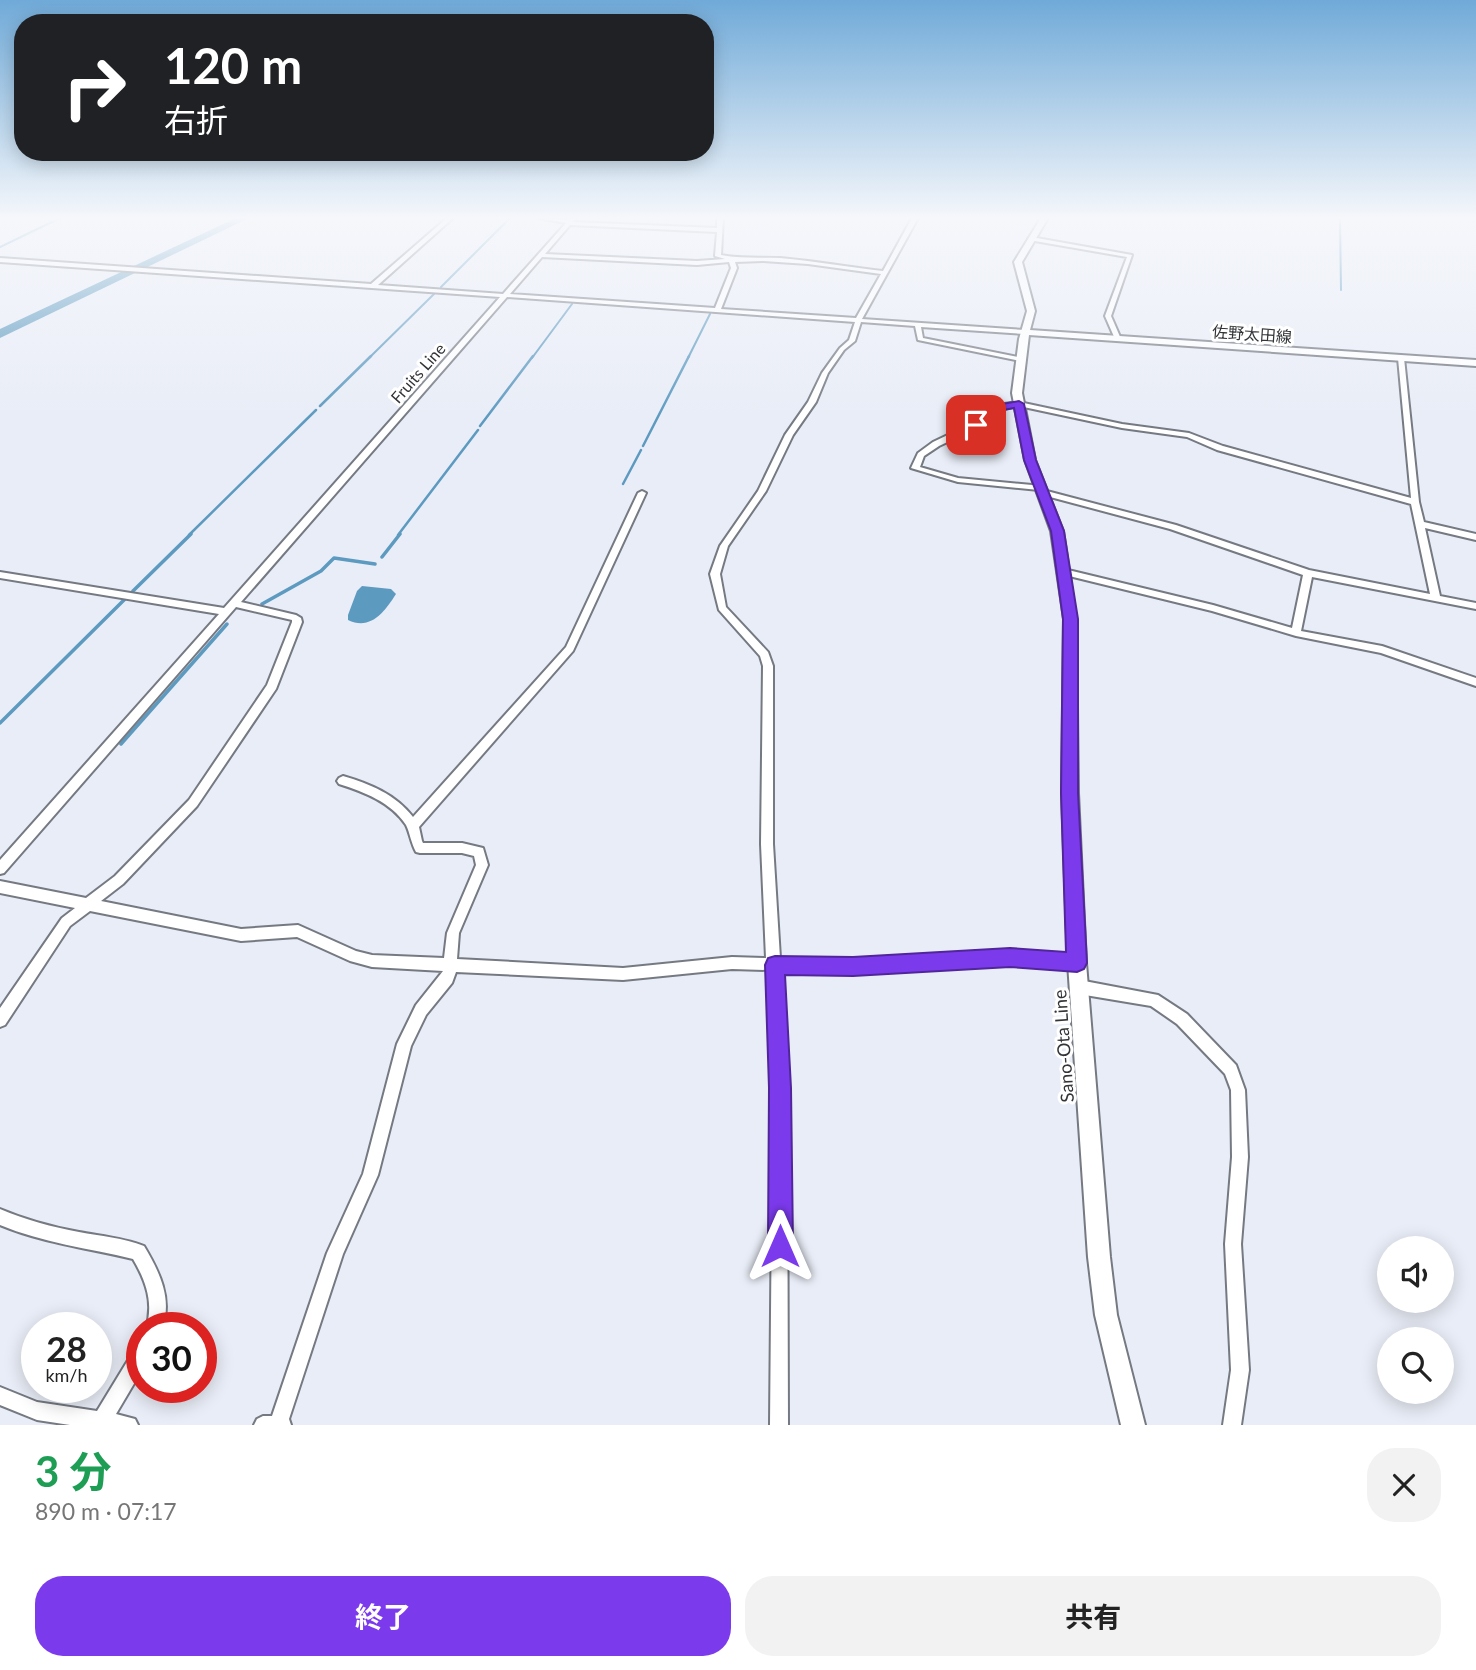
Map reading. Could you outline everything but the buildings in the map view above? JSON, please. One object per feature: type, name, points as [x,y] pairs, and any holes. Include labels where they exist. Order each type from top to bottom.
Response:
[{"type":"main road","name":"Sano-Ota Line","points":[[1024,284],[1031,308],[1017,393],[1030,460],[1057,531],[1070,619],[1070,793],[1077,963],[1099,1256],[1106,1315],[1133,1425]]},
{"type":"main road","name":"佐野太田線","points":[[1025,332],[1476,363]]},
{"type":"street","points":[[351,284],[1025,332]]},
{"type":"street","name":"Fruits Line","points":[[0,869],[514,284]]},
{"type":"street","points":[[717,311],[727,284]]},
{"type":"street","points":[[779,1425],[780,1088],[767,844],[767,660],[722,608],[715,574],[724,546],[762,491],[789,435],[812,402],[825,373],[842,349],[852,341],[858,321],[878,284]]},
{"type":"street","points":[[1118,339],[1108,316],[1120,284]]},
{"type":"street","points":[[918,325],[920,339],[1021,359]]},
{"type":"street","points":[[1401,358],[1415,502],[1436,598]]},
{"type":"street","points":[[1415,502],[1229,450],[1189,435],[1122,426],[1019,404],[1000,407],[976,425],[936,444],[921,455],[915,468],[958,481],[1041,490],[1173,527],[1308,573],[1476,606]]},
{"type":"street","points":[[412,826],[570,649],[642,493]]},
{"type":"street","points":[[1419,524],[1476,537]]},
{"type":"street","points":[[1064,572],[1213,608],[1296,633],[1382,650],[1476,682]]},
{"type":"street","points":[[1296,633],[1308,573]]},
{"type":"street","points":[[0,575],[296,618],[297,622],[272,686],[192,803],[127,873],[65,922],[0,1020]]},
{"type":"street","points":[[275,1425],[335,1253],[370,1175],[404,1044],[421,1010],[447,978],[451,964],[453,933],[482,865],[481,855],[469,849],[420,848],[412,826],[398,808],[380,794],[343,782]]},
{"type":"street","points":[[0,887],[241,935],[298,931],[362,960],[623,975],[732,963],[853,966],[1010,957],[1077,963]]},
{"type":"street","points":[[1079,988],[1153,1000],[1182,1019],[1231,1070],[1238,1090],[1240,1157],[1233,1244],[1240,1370],[1233,1425]]},
{"type":"street","points":[[0,1217],[16,1225],[138,1252],[159,1301],[160,1312]]},
{"type":"street","points":[[102,1420],[126,1380]]},
{"type":"street","points":[[0,1396],[37,1411],[129,1425]]},
{"type":"water","points":[[362,586],[391,589],[396,594],[376,618],[356,623],[348,620],[348,615],[357,591]]},
{"type":"waterway","points":[[0,334],[104,284]]},
{"type":"waterway","points":[[1341,284],[1341,290]]},
{"type":"waterway","points":[[369,358],[434,294]]},
{"type":"waterway","points":[[532,358],[572,304]]},
{"type":"waterway","points":[[689,356],[710,314]]},
{"type":"waterway","points":[[320,406],[371,356]]},
{"type":"waterway","points":[[480,426],[533,356]]},
{"type":"waterway","points":[[643,446],[689,356]]},
{"type":"waterway","points":[[189,535],[316,410]]},
{"type":"waterway","points":[[398,535],[478,430]]},
{"type":"waterway","points":[[623,484],[641,450]]},
{"type":"waterway","points":[[133,591],[191,534]]},
{"type":"waterway","points":[[382,557],[400,534]]},
{"type":"waterway","points":[[262,604],[321,571],[334,558],[375,564]]},
{"type":"waterway","points":[[0,723],[125,599]]},
{"type":"waterway","points":[[121,744],[227,624]]},
{"type":"route","points":[[780,1246],[780,1088],[775,965],[853,966],[1010,957],[1077,963],[1070,793],[1070,619],[1057,531],[1030,460],[1019,404],[1000,407],[976,425]]}]
